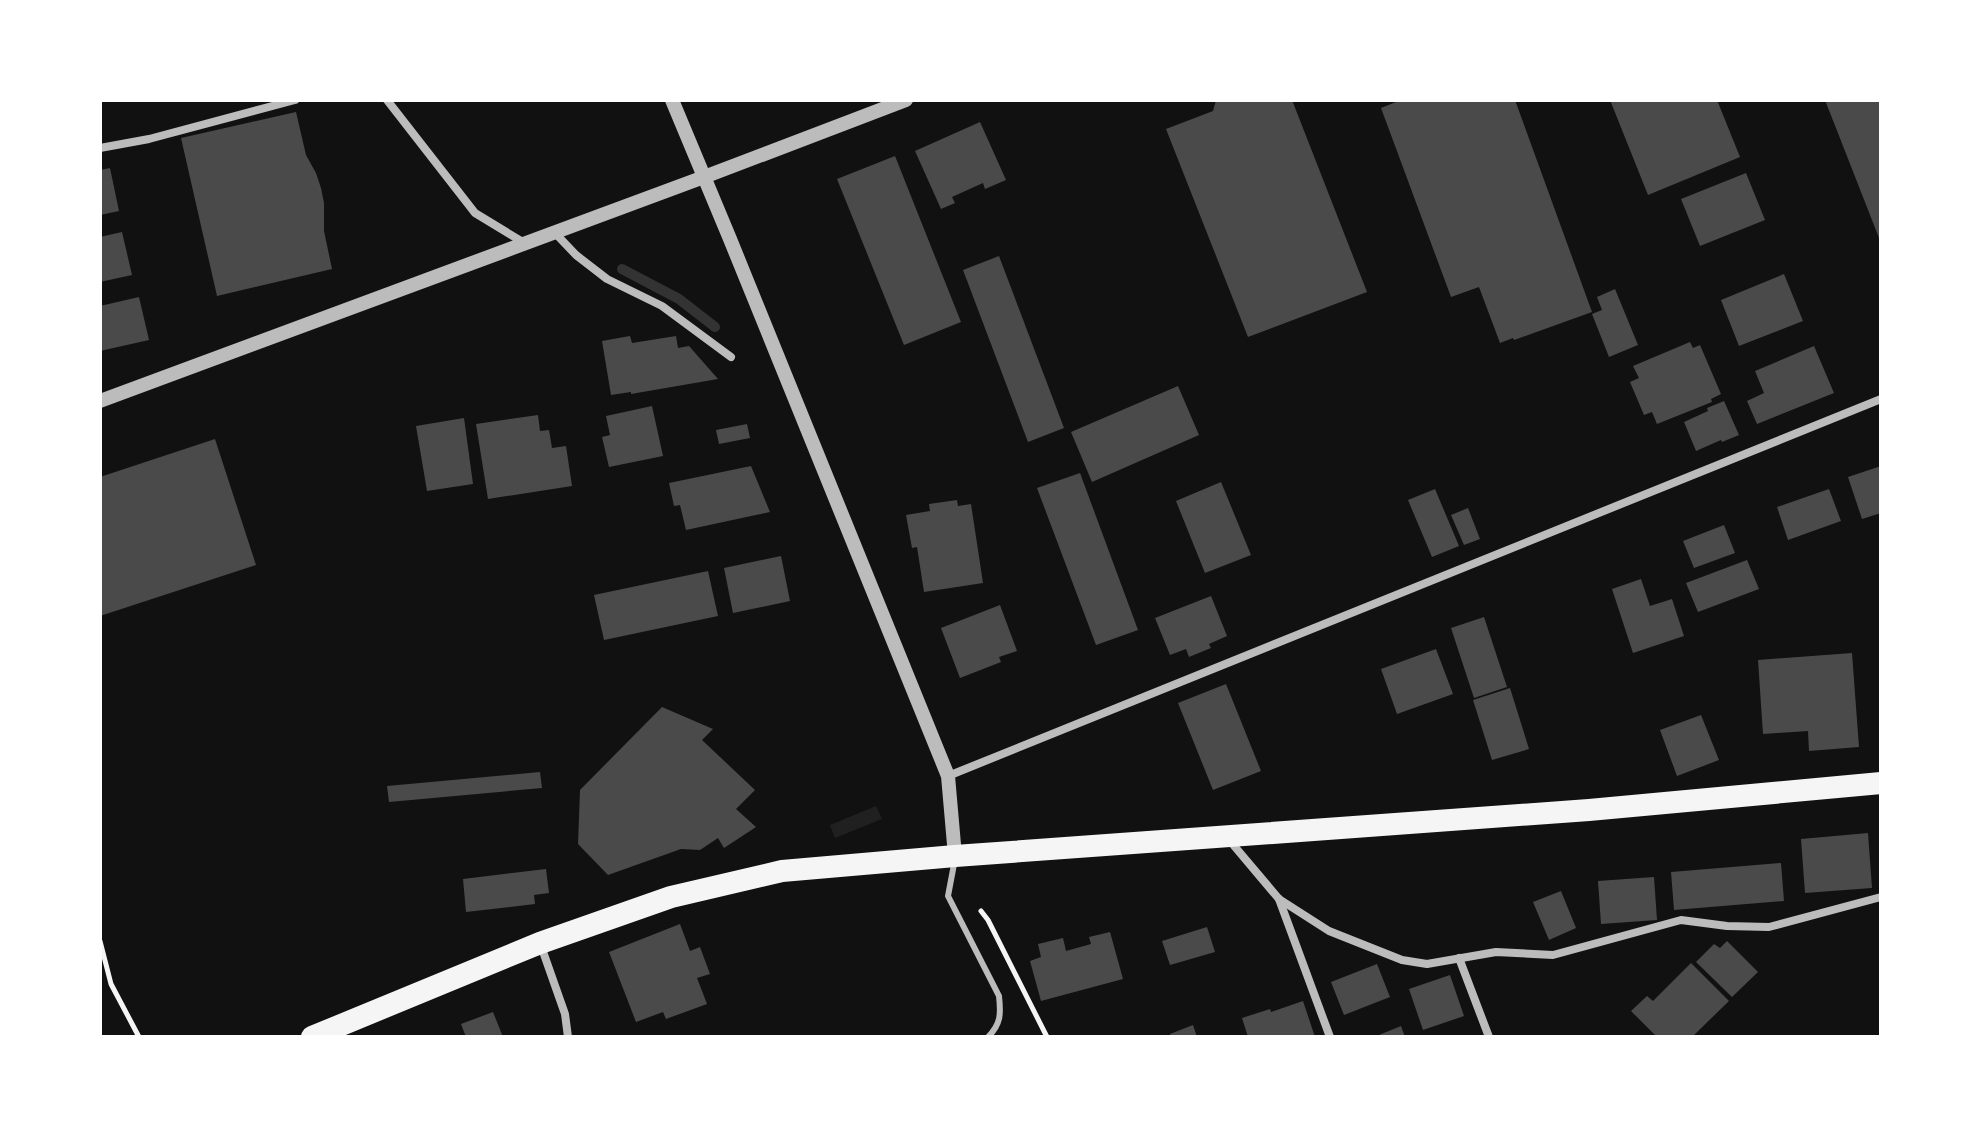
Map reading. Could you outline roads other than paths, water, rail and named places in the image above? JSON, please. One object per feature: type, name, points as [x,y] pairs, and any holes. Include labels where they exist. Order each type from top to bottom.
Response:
[{"type":"highway","points":[[312,1037],[540,943],[671,897],[782,871],[1589,810],[1881,783]]},
{"type":"street","points":[[100,148],[149,139],[295,100]]},
{"type":"street","points":[[387,100],[475,213],[526,244]]},
{"type":"street","points":[[672,100],[948,776],[955,856]]},
{"type":"street","points":[[100,401],[906,100]]},
{"type":"street","points":[[555,233],[576,255],[607,279],[662,306],[731,357]]},
{"type":"street","points":[[948,776],[1881,399]]},
{"type":"street","points":[[1227,837],[1279,899],[1329,931],[1402,960],[1427,964],[1496,952],[1553,955],[1681,920],[1769,927],[1881,897]]},
{"type":"street","points":[[1279,899],[1330,1037]]},
{"type":"street","points":[[540,943],[565,1014],[568,1037]]},
{"type":"street","points":[[1459,958],[1489,1037]]},
{"type":"lane","points":[[955,856],[948,896],[999,996],[997,1028],[988,1037]]},
{"type":"waterway","points":[[622,269],[679,299],[715,327]]}]
